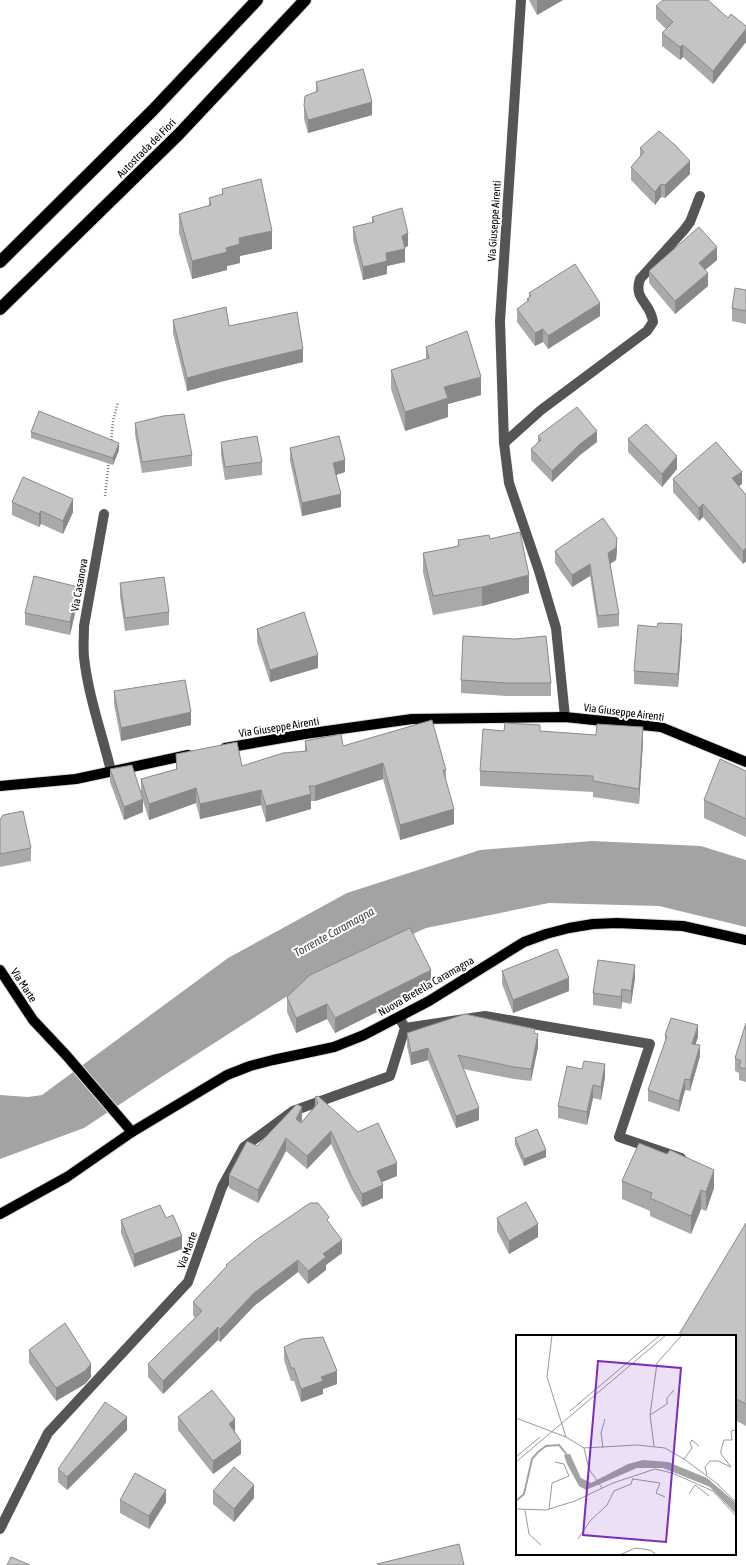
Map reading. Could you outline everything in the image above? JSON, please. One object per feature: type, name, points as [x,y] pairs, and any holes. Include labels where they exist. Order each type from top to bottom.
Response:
[{"type":"highway","name":"Autostrada dei Fiori","points":[[0,262],[153,110],[257,0]]},
{"type":"highway","name":"Autostrada dei Fiori","points":[[0,309],[179,134],[305,0]]},
{"type":"main road","name":"Via Giuseppe Airenti","points":[[217,750],[305,734],[412,719],[565,717],[661,727],[746,762]]},
{"type":"main road","points":[[0,786],[76,779],[202,753]]},
{"type":"main road","name":"Nuova Bretella Caramagna","points":[[132,1132],[227,1075],[250,1066],[334,1047],[364,1035],[429,1001],[524,942],[546,934],[569,928],[617,922],[683,926],[746,940]]},
{"type":"main road","name":"Via Marte","points":[[0,970],[33,1020],[66,1055],[132,1132]]},
{"type":"main road","points":[[0,1214],[67,1177],[132,1132]]},
{"type":"street","name":"Via Giuseppe Airenti","points":[[521,0],[500,321],[504,443],[509,483],[539,571],[556,628],[565,717]]},
{"type":"street","points":[[504,443],[540,410],[647,331],[653,322],[652,313],[638,294],[637,287],[640,279],[690,222],[700,196]]},
{"type":"street","name":"Via Casanova","points":[[104,514],[84,626],[84,650],[91,692],[112,771]]},
{"type":"street","points":[[399,1017],[405,1028],[485,1016],[650,1044],[619,1137],[689,1160]]},
{"type":"street","name":"Via Marte","points":[[0,1529],[48,1433],[188,1282],[222,1187],[244,1147],[294,1111],[390,1076],[405,1028]]},
{"type":"path","points":[[111,445],[113,421],[118,402]]},
{"type":"path","points":[[104,514],[109,460]]},
{"type":"water","name":"Torrente Caramagna","points":[[592,841],[701,846],[746,860],[746,927],[659,906],[549,903],[426,928],[314,979],[84,1128],[0,1159],[0,1095],[28,1097],[42,1095],[228,958],[347,893],[480,850]]},
{"type":"building","points":[[663,0],[708,0],[728,18],[731,14],[746,26],[746,29],[713,71],[683,45],[680,47],[662,33],[673,22],[656,6]]},
{"type":"building","points":[[363,69],[372,102],[308,120],[304,106],[305,96],[318,91],[316,82]]},
{"type":"building","points":[[659,131],[690,161],[665,185],[661,184],[655,192],[631,167],[644,152],[640,148]]},
{"type":"building","points":[[261,179],[272,231],[239,238],[240,244],[226,248],[227,252],[192,261],[179,214],[211,205],[209,198],[223,194],[222,189]]},
{"type":"building","points":[[402,208],[408,233],[402,236],[405,249],[386,253],[387,261],[363,267],[353,227],[374,222],[372,217]]},
{"type":"building","points":[[699,227],[717,247],[699,263],[708,273],[675,301],[649,271]]},
{"type":"building","points":[[575,264],[600,303],[548,336],[543,329],[535,333],[517,309],[529,300],[527,299],[531,296],[529,293]]},
{"type":"building","points":[[735,288],[746,290],[746,311],[732,308]]},
{"type":"building","points":[[226,307],[229,326],[297,312],[303,349],[187,378],[173,320]]},
{"type":"building","points":[[467,331],[481,377],[444,387],[448,398],[405,412],[391,370],[429,358],[426,347]]},
{"type":"building","points":[[577,407],[597,431],[580,444],[552,471],[531,449],[541,440],[538,436]]},
{"type":"building","points":[[39,411],[119,443],[113,458],[31,432]]},
{"type":"building","points":[[184,414],[192,455],[142,462],[135,423],[163,416]]},
{"type":"building","points":[[646,424],[677,456],[662,474],[628,439]]},
{"type":"building","points":[[257,436],[262,462],[225,467],[221,442]]},
{"type":"building","points":[[339,436],[345,460],[333,463],[341,494],[302,503],[290,448]]},
{"type":"building","points":[[716,442],[742,472],[732,478],[746,495],[746,548],[743,551],[703,504],[699,508],[673,479]]},
{"type":"building","points":[[23,477],[73,499],[63,521],[41,511],[39,514],[12,502]]},
{"type":"building","points":[[603,518],[617,538],[616,548],[608,553],[619,614],[598,616],[590,564],[572,575],[555,551]]},
{"type":"building","points":[[520,532],[529,575],[482,587],[433,596],[423,553],[459,546],[458,540],[489,535],[490,539]]},
{"type":"building","points":[[34,576],[78,587],[70,622],[25,613]]},
{"type":"building","points":[[164,577],[169,612],[125,618],[120,583]]},
{"type":"building","points":[[304,612],[318,655],[270,670],[257,629]]},
{"type":"building","points":[[658,623],[682,624],[678,674],[634,671],[638,625],[657,627]]},
{"type":"building","points":[[463,636],[515,639],[546,636],[551,683],[507,683],[461,680]]},
{"type":"building","points":[[185,680],[191,712],[121,728],[114,691]]},
{"type":"building","points":[[432,720],[446,770],[443,770],[454,809],[400,825],[383,763],[315,786],[309,786],[311,794],[266,806],[261,790],[200,804],[196,788],[149,804],[141,779],[177,769],[176,754],[237,742],[242,766],[283,753],[307,751],[305,741],[341,734],[343,746]]},
{"type":"building","points":[[505,723],[540,725],[540,731],[596,735],[597,724],[643,727],[639,789],[593,781],[593,776],[480,771],[483,729],[504,731]]},
{"type":"building","points":[[720,759],[746,771],[746,819],[704,800]]},
{"type":"building","points":[[132,765],[143,799],[124,807],[110,769]]},
{"type":"building","points":[[23,811],[31,848],[0,854],[0,820],[3,815]]},
{"type":"building","points":[[410,928],[431,970],[335,1018],[327,1004],[296,1018],[287,997],[310,975]]},
{"type":"building","points":[[557,949],[569,978],[513,1000],[502,971]]},
{"type":"building","points":[[598,960],[635,965],[631,991],[622,989],[621,997],[593,993]]},
{"type":"building","points":[[465,1014],[535,1029],[534,1033],[538,1034],[531,1069],[514,1067],[458,1055],[479,1108],[456,1116],[428,1048],[411,1053],[407,1033]]},
{"type":"building","points":[[671,1018],[698,1025],[692,1044],[700,1045],[690,1080],[685,1079],[679,1101],[648,1090],[667,1036],[665,1035]]},
{"type":"building","points":[[746,1023],[746,1069],[739,1067],[741,1061],[735,1058]]},
{"type":"building","points":[[584,1061],[605,1064],[601,1087],[593,1085],[587,1112],[558,1106],[567,1066],[582,1069]]},
{"type":"building","points":[[318,1096],[358,1132],[378,1123],[397,1163],[377,1171],[383,1185],[362,1194],[352,1177],[331,1131],[307,1156],[286,1138],[258,1190],[229,1175],[247,1141],[257,1146],[297,1104],[302,1107],[296,1119],[301,1123],[318,1103],[315,1097]]},
{"type":"building","points":[[537,1129],[546,1150],[524,1159],[515,1138]]},
{"type":"building","points":[[639,1143],[667,1154],[670,1150],[714,1170],[706,1192],[701,1190],[691,1216],[650,1198],[652,1193],[622,1181]]},
{"type":"building","points":[[526,1202],[538,1224],[509,1241],[497,1218]]},
{"type":"building","points":[[310,1203],[318,1203],[329,1217],[327,1220],[342,1240],[323,1254],[326,1257],[308,1271],[298,1260],[254,1293],[220,1329],[218,1327],[163,1381],[148,1364],[202,1311],[193,1302],[227,1266],[226,1265],[256,1240]]},
{"type":"building","points":[[160,1205],[166,1218],[173,1215],[182,1236],[134,1254],[121,1220]]},
{"type":"building","points":[[746,1223],[746,1404],[736,1399],[736,1335],[679,1335]]},
{"type":"building","points":[[65,1323],[91,1364],[85,1371],[56,1388],[29,1350]]},
{"type":"building","points":[[323,1337],[337,1371],[321,1377],[323,1381],[301,1389],[294,1368],[291,1368],[284,1347],[301,1339]]},
{"type":"building","points":[[212,1390],[235,1419],[229,1424],[241,1441],[213,1461],[178,1417]]},
{"type":"building","points":[[105,1402],[127,1417],[67,1477],[58,1469]]},
{"type":"building","points":[[234,1467],[254,1485],[234,1509],[213,1491]]},
{"type":"building","points":[[135,1473],[166,1490],[149,1516],[120,1500]]},
{"type":"building","points":[[459,1544],[464,1565],[377,1564]]},
{"type":"building","points":[[11,1557],[30,1565],[7,1565]]}]
